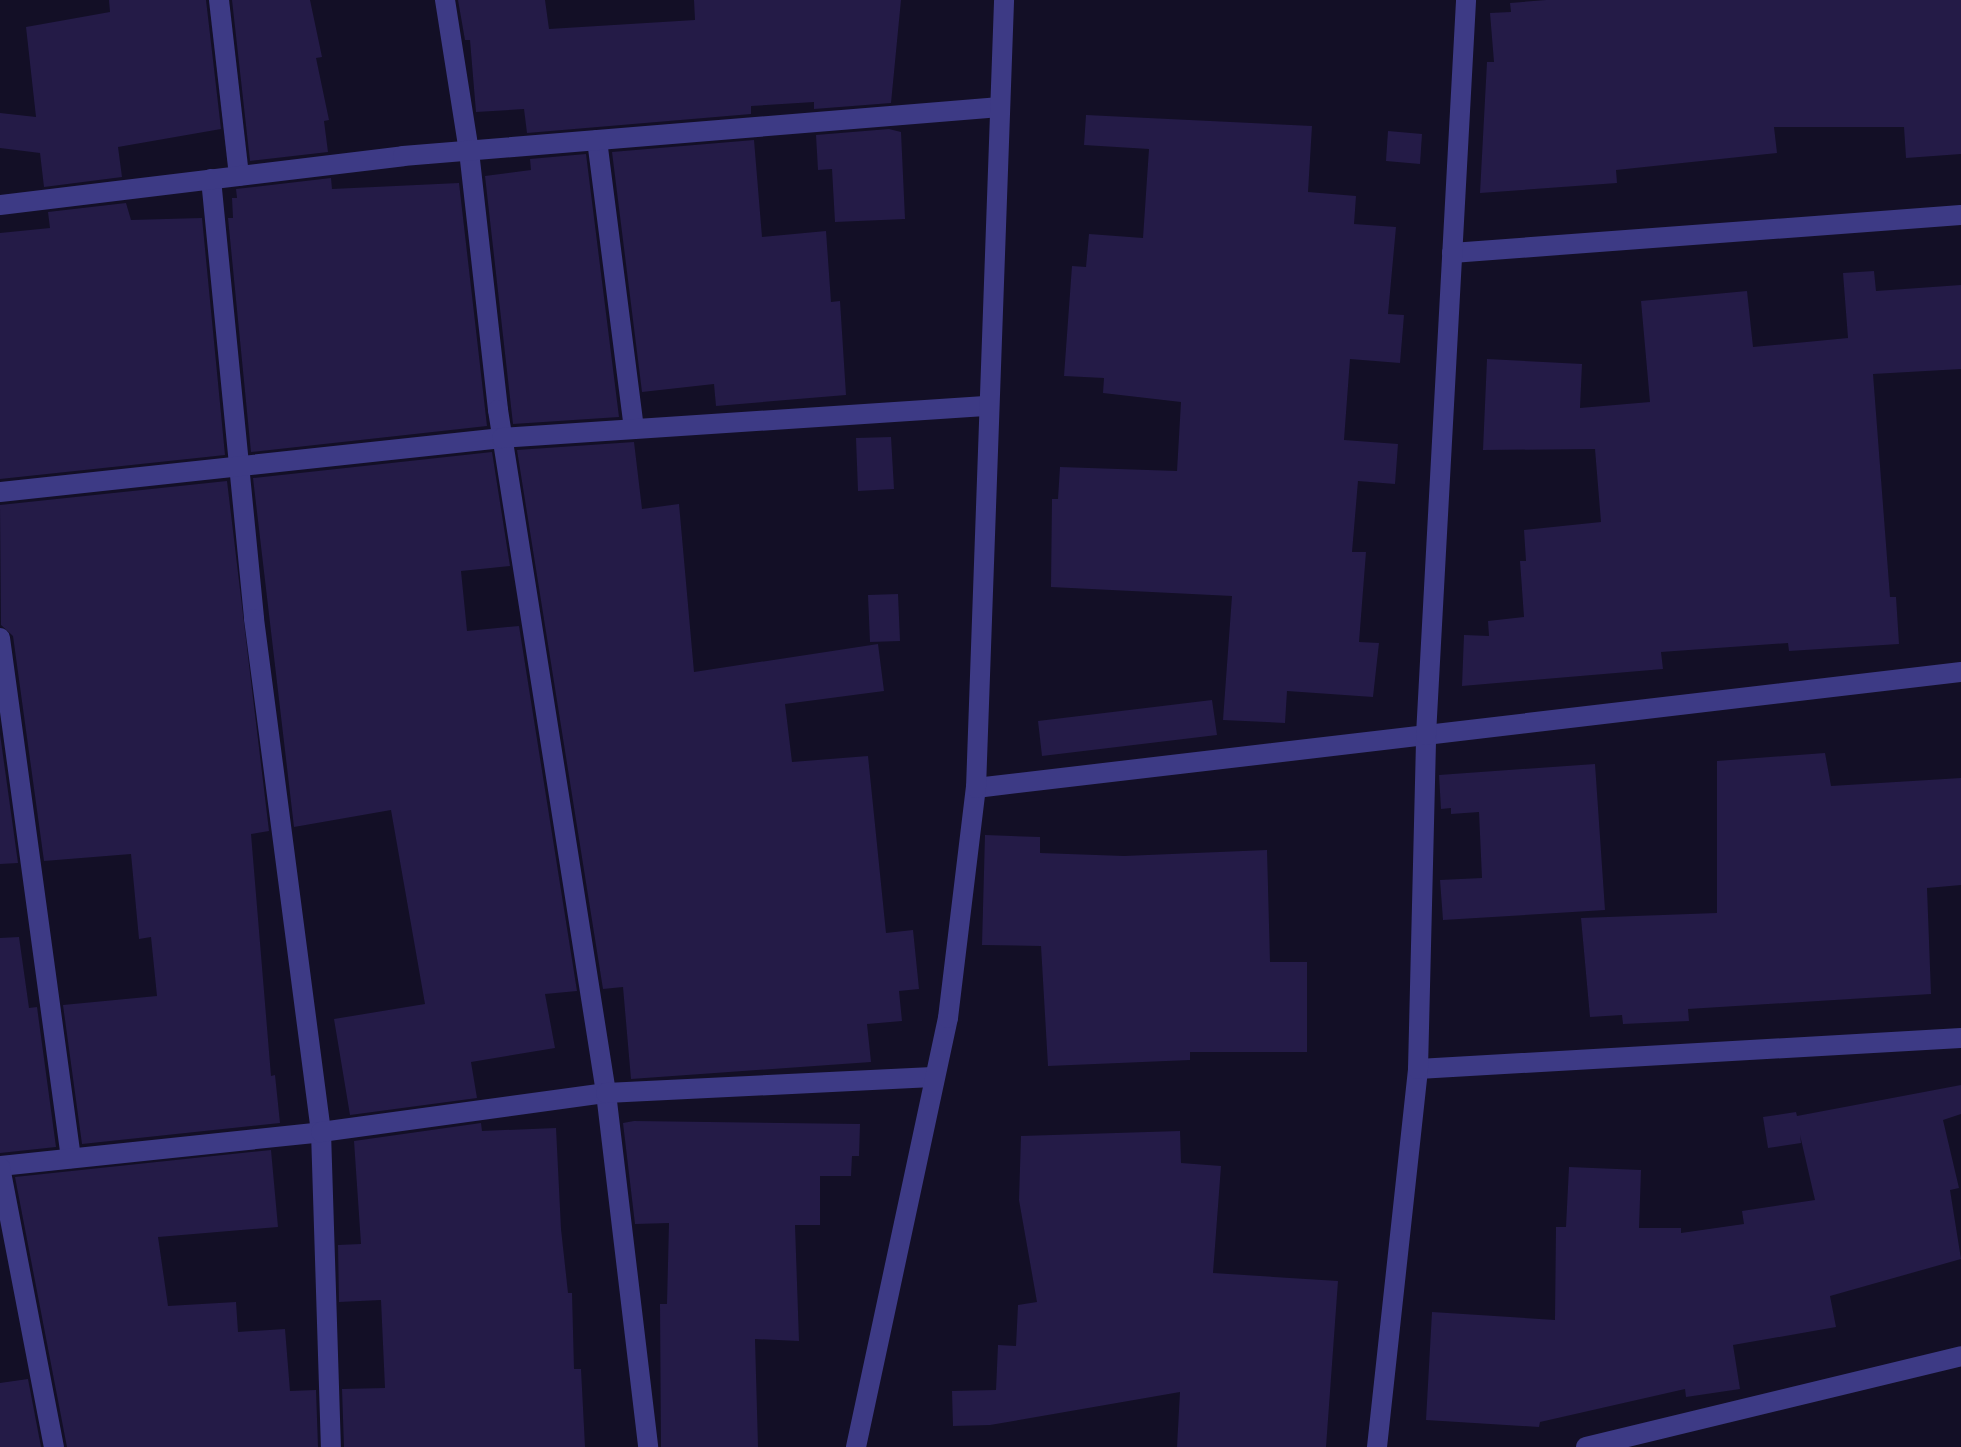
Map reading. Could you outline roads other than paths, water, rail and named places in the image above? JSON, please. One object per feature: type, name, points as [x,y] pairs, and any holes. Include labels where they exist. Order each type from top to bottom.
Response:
[{"type":"street","points":[[219,0],[239,176]]},
{"type":"street","points":[[445,0],[469,151],[502,438],[606,1093],[648,1447]]},
{"type":"street","points":[[856,1447],[948,1018],[976,788],[1004,0]]},
{"type":"street","points":[[1377,1447],[1418,1069],[1426,735],[1466,0]]},
{"type":"street","points":[[0,205],[469,151],[1000,107]]},
{"type":"street","points":[[597,140],[634,429]]},
{"type":"street","points":[[211,179],[254,619],[321,1132],[331,1447]]},
{"type":"street","points":[[1452,253],[1961,215]]},
{"type":"street","points":[[0,492],[502,438],[989,406]]},
{"type":"street","points":[[0,638],[71,1158]]},
{"type":"street","points":[[976,788],[1961,672]]},
{"type":"street","points":[[1418,1069],[1961,1038]]},
{"type":"street","points":[[54,1447],[0,1167],[321,1132],[606,1093],[933,1077]]},
{"type":"street","points":[[1586,1447],[1961,1356]]}]
